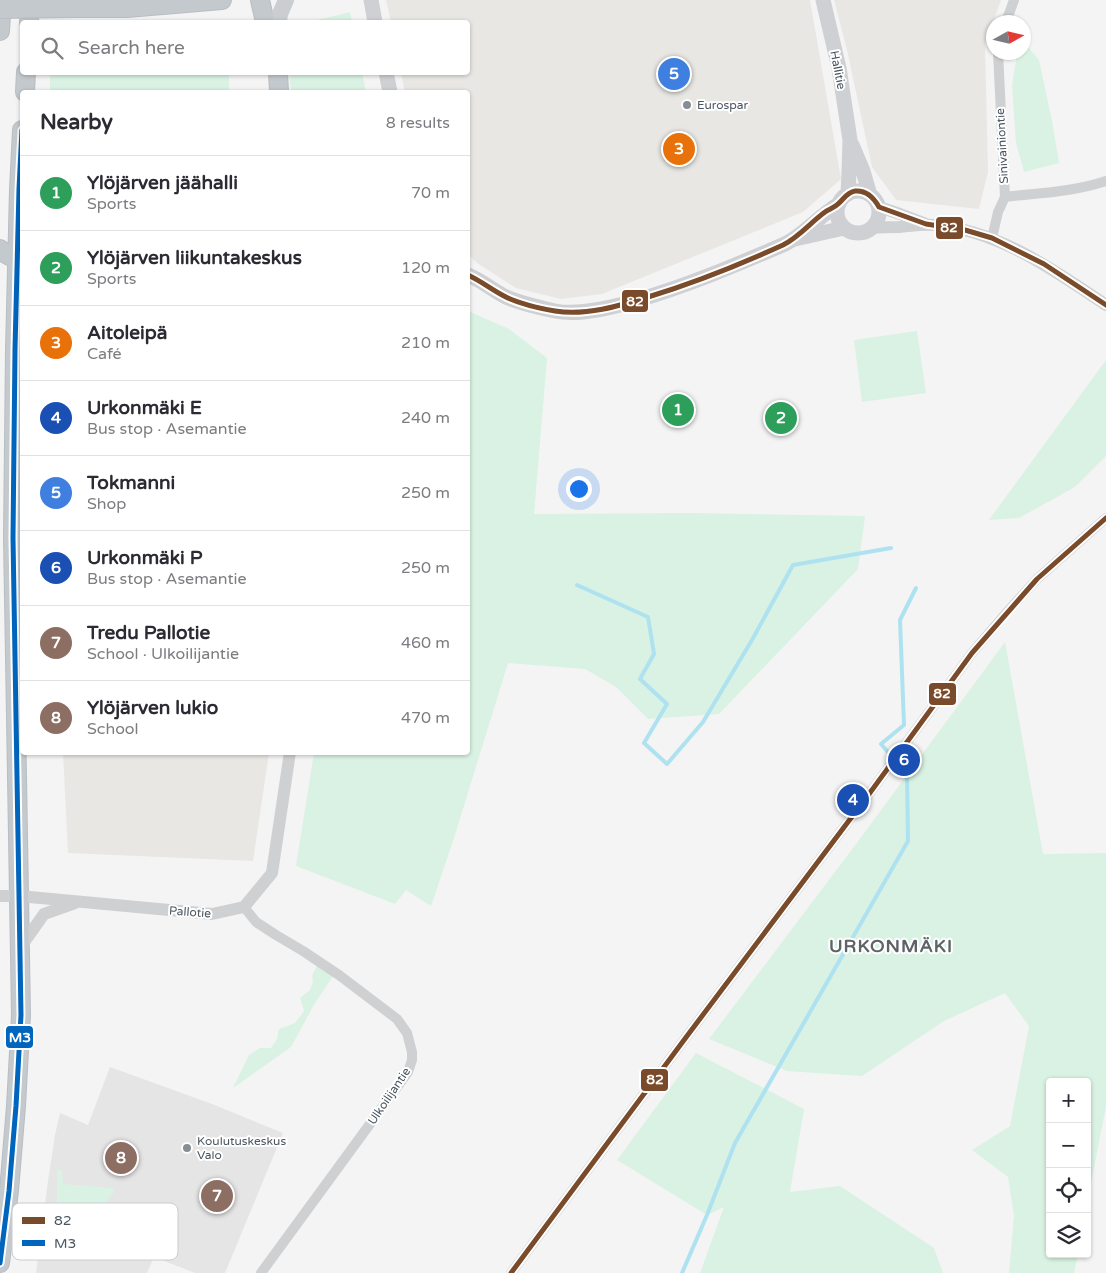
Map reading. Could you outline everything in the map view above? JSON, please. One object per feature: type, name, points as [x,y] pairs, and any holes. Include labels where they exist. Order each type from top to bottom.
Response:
[{"type":"highway","points":[[0,31],[2,0]]},
{"type":"highway","points":[[29,20],[30,0]]},
{"type":"highway","points":[[75,8],[114,0]]},
{"type":"highway","points":[[0,9],[127,8],[222,0]]},
{"type":"highway","points":[[260,0],[265,20]]},
{"type":"highway","points":[[25,90],[26,75]]},
{"type":"highway","points":[[278,75],[279,90]]},
{"type":"highway","points":[[0,249],[10,256],[20,259],[15,349],[14,538],[21,1015],[9,1191],[0,1263]]},
{"type":"highway","points":[[15,349],[20,328]]},
{"type":"main road","points":[[279,20],[286,0]]},
{"type":"main road","points":[[371,0],[375,20]]},
{"type":"main road","name":"Hallitie","points":[[823,0],[839,68],[850,140],[849,172],[843,199]]},
{"type":"main road","points":[[387,75],[390,90]]},
{"type":"main road","name":"Hallitie","points":[[850,140],[874,201]]},
{"type":"main road","points":[[472,277],[505,297],[558,312],[585,312],[612,307],[715,274],[794,239],[844,228],[856,233],[862,233],[872,228],[878,218],[874,201],[863,192],[855,191],[827,211],[794,239]]},
{"type":"main road","points":[[843,199],[838,217],[844,228]]},
{"type":"street","points":[[1009,15],[1014,0]]},
{"type":"street","name":"Sinivainiontie","points":[[992,238],[998,212],[1005,197],[998,60]]},
{"type":"street","points":[[1005,197],[1065,191],[1092,186],[1106,181]]},
{"type":"street","points":[[874,201],[926,224],[965,230],[992,238],[1044,264],[1106,305]]},
{"type":"street","points":[[872,228],[926,224]]},
{"type":"street","points":[[511,1273],[972,653],[1037,579],[1106,518]]},
{"type":"street","points":[[244,907],[272,873],[290,755]]},
{"type":"street","name":"Pallotie","points":[[0,896],[19,896],[212,914],[244,907]]},
{"type":"street","points":[[20,948],[44,914],[77,902]]},
{"type":"street","name":"Ulkoilijantie","points":[[244,907],[256,922],[340,975],[397,1019],[407,1033],[412,1052],[412,1060],[408,1072],[261,1273]]},
{"type":"shaded area","points":[[386,0],[810,0],[841,179],[803,212],[602,294],[561,299],[516,288],[477,263],[470,256],[470,90],[405,90],[401,75],[470,75],[470,20],[391,20]]},
{"type":"shaded area","points":[[834,0],[1001,0],[996,15],[986,15],[988,172],[979,209],[896,200],[872,167],[847,50]]},
{"type":"shaded area","points":[[63,755],[269,755],[253,861],[68,853]]},
{"type":"shaded area","points":[[110,1067],[212,1104],[283,1133],[225,1273],[195,1273],[162,1260],[178,1260],[178,1203],[45,1203],[60,1113],[88,1125]]},
{"type":"shaded area","points":[[38,1260],[153,1260],[147,1273],[36,1273]]},
{"type":"green space","points":[[350,12],[352,20],[317,20]]},
{"type":"green space","points":[[1031,50],[1039,60],[1059,163],[1024,172],[1016,143],[1012,86],[1016,60],[1031,60]]},
{"type":"green space","points":[[50,75],[229,75],[229,90],[50,90]]},
{"type":"green space","points":[[289,75],[362,75],[366,90],[291,90]]},
{"type":"green space","points":[[470,312],[509,329],[547,358],[534,514],[688,513],[865,516],[858,569],[719,714],[648,719],[616,687],[585,669],[508,663],[431,906],[406,890],[395,904],[296,866],[314,755],[470,755]]},
{"type":"green space","points":[[917,331],[926,393],[862,402],[854,340]]},
{"type":"green space","points":[[1106,360],[1106,456],[1075,487],[1019,518],[989,520]]},
{"type":"green space","points":[[1005,642],[1043,854],[1106,853],[1106,1106],[1091,1183],[1091,1078],[1046,1078],[1046,1258],[1077,1258],[1074,1273],[1009,1273],[1014,1216],[1008,1177],[972,1150],[1010,1126],[1029,1026],[1005,993],[944,1021],[862,1076],[787,1071],[709,1039]]},
{"type":"green space","points":[[318,964],[334,975],[315,1003],[291,1047],[233,1088],[249,1055],[260,1048],[271,1048],[277,1039],[279,1029],[295,1023],[304,1011],[300,998],[310,990],[313,982],[312,975]]},
{"type":"green space","points":[[696,1053],[804,1109],[790,1192],[840,1186],[934,1248],[943,1273],[700,1273],[724,1207],[707,1215],[617,1160]]},
{"type":"green space","points":[[62,1170],[63,1184],[112,1188],[114,1192],[105,1203],[57,1203],[57,1171]]},
{"type":"waterway","points":[[577,585],[648,617],[654,654],[640,679],[667,704],[644,743],[667,764],[703,722],[752,640],[793,565],[891,548]]},
{"type":"waterway","points":[[682,1273],[735,1143],[908,841],[907,774],[881,744],[904,725],[900,620],[916,588]]},
{"type":"transit line","name":"M3","points":[[0,1263],[9,1191],[21,1015],[13,538],[15,349],[20,169]]},
{"type":"transit line","name":"82","points":[[470,276],[516,301],[555,311],[579,312],[614,307],[682,286],[733,267],[783,245],[845,196],[859,191],[869,195],[879,207],[926,224],[965,230],[992,238],[1044,264],[1106,305]]},
{"type":"transit line","name":"82","points":[[511,1273],[972,653],[1037,579],[1106,518]]},
{"type":"place","name":"Tokmanni","points":[[674,74]]},
{"type":"place","name":"Eurospar","points":[[687,105]]},
{"type":"place","name":"Aitoleipä","points":[[679,149]]},
{"type":"place","name":"Ylöjärven jäähalli","points":[[678,410]]},
{"type":"place","name":"Ylöjärven liikuntakeskus","points":[[781,418]]},
{"type":"place","name":"Urkonmäki P","points":[[904,760]]},
{"type":"place","name":"Urkonmäki E","points":[[853,800]]},
{"type":"place","name":"Koulutuskeskus Valo","points":[[187,1148]]},
{"type":"place","name":"Ylöjärven lukio","points":[[121,1158]]},
{"type":"place","name":"Tredu Pallotie","points":[[217,1196]]},
{"type":"district","name":"URKONMÄKI","points":[[891,946]]}]
